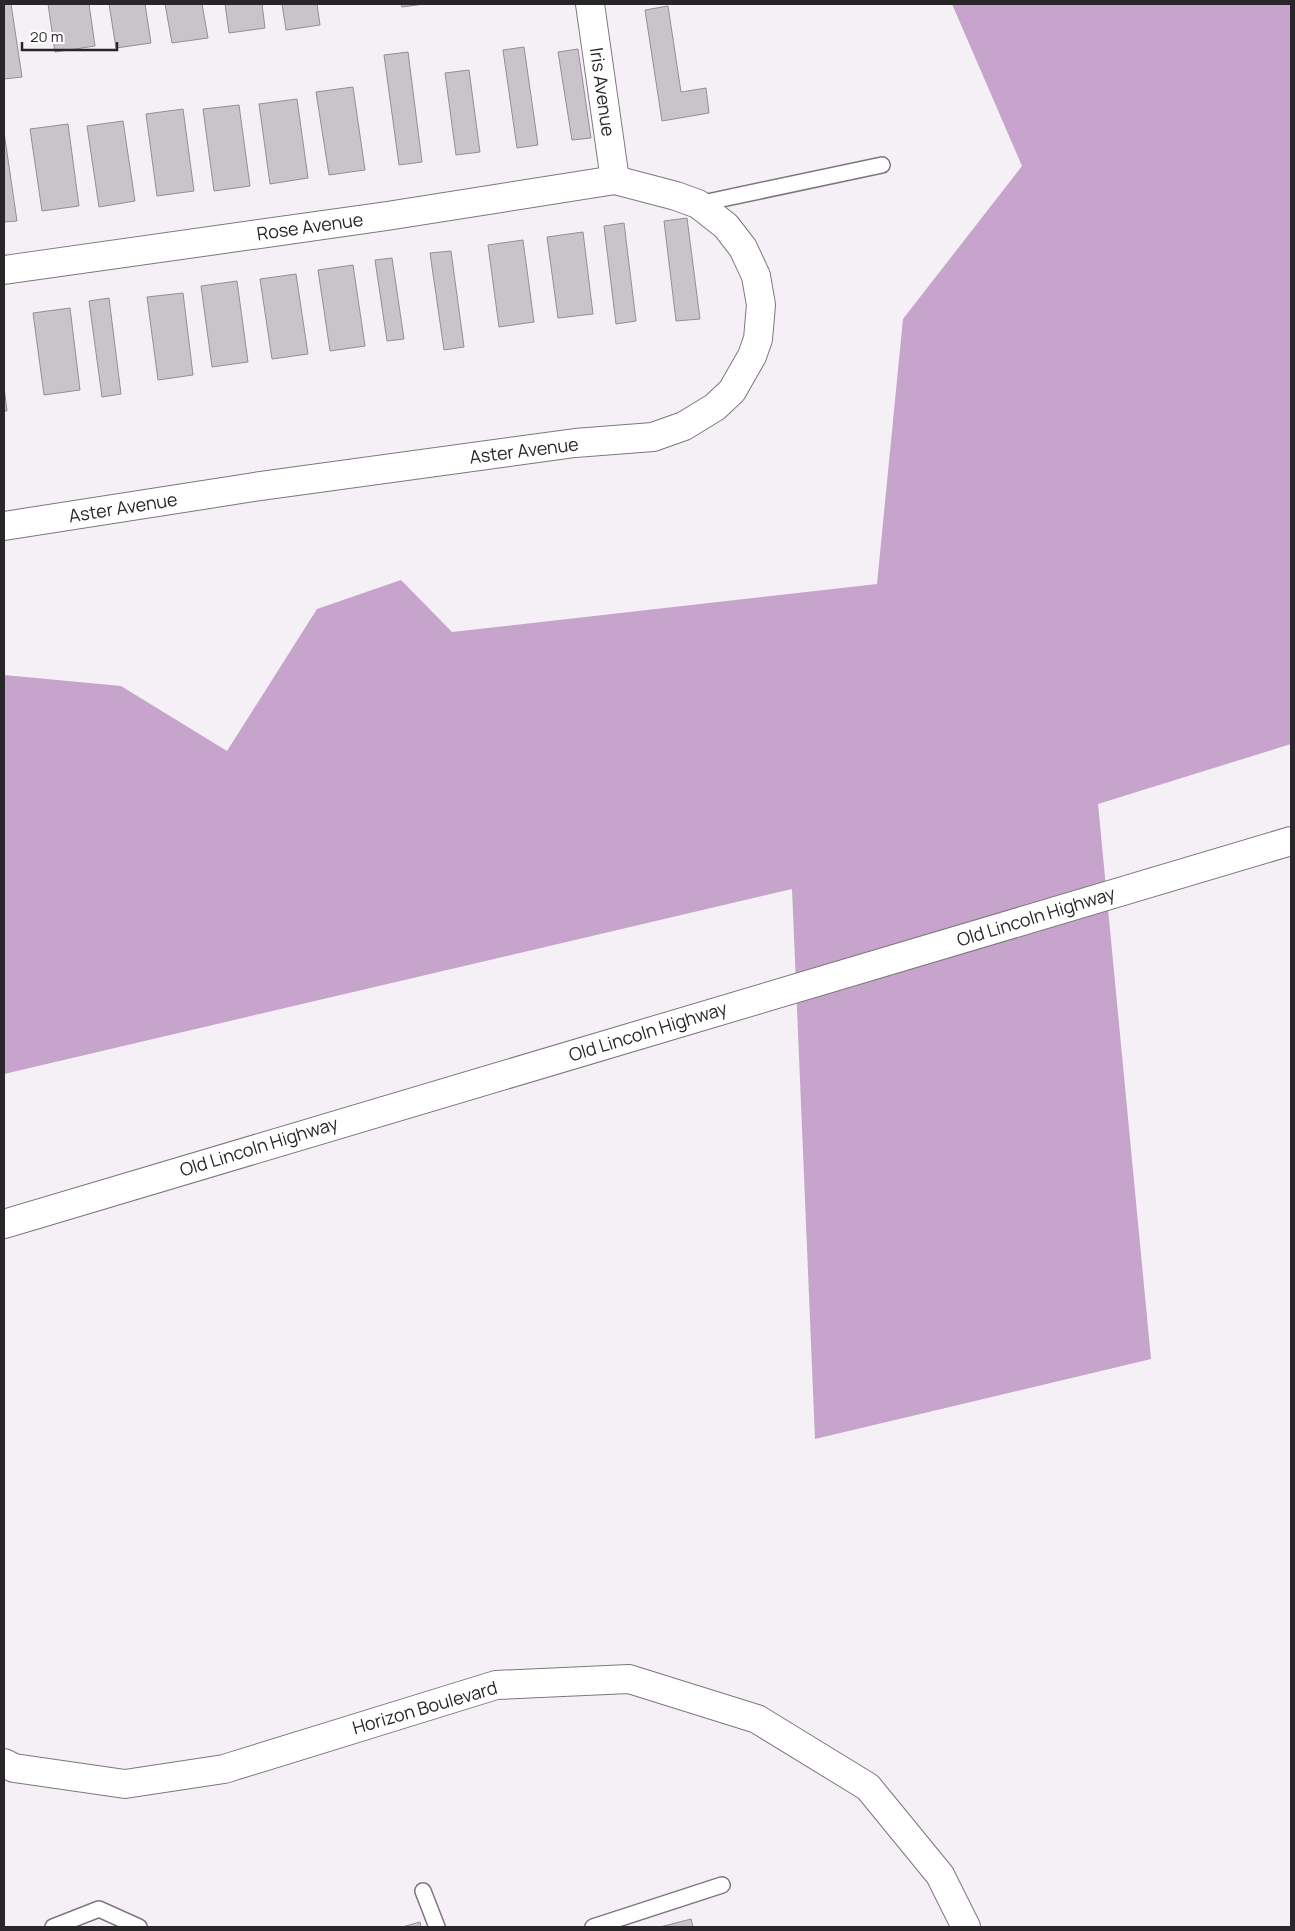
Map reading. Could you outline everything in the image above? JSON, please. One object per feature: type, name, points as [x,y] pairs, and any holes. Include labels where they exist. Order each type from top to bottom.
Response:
[{"type":"street","name":"Iris Avenue","points":[[590,4],[615,180]]},
{"type":"street","name":"Aster Avenue","points":[[4,526],[264,486],[575,444],[653,436],[684,426],[715,407],[732,391],[752,356],[758,339],[761,305],[756,276],[743,248],[726,226],[698,204],[676,196],[615,180]]},
{"type":"street","name":"Rose Avenue","points":[[4,270],[387,216],[615,180]]},
{"type":"street","name":"Old Lincoln Highway","points":[[4,1224],[1291,840]]},
{"type":"street","name":"Horizon Boulevard","points":[[4,1763],[14,1768],[125,1784],[224,1769],[496,1685],[629,1679],[757,1719],[868,1787],[940,1875],[966,1927]]},
{"type":"lane","points":[[698,204],[882,165]]},
{"type":"lane","points":[[593,1927],[722,1885]]},
{"type":"lane","points":[[423,1891],[437,1927]]},
{"type":"lane","points":[[53,1927],[99,1909],[139,1927]]},
{"type":"shaded area","points":[[952,4],[1291,4],[1291,744],[1098,804],[1151,1359],[815,1439],[792,889],[4,1074],[4,675],[121,686],[227,751],[317,609],[401,580],[452,632],[877,584],[903,319],[1022,166]]},
{"type":"building","points":[[4,4],[11,4],[22,77],[4,79]]},
{"type":"building","points":[[48,4],[89,4],[95,46],[55,52]]},
{"type":"building","points":[[109,4],[145,4],[151,43],[116,48]]},
{"type":"building","points":[[165,4],[202,4],[208,38],[172,43]]},
{"type":"building","points":[[225,4],[262,4],[265,28],[229,33]]},
{"type":"building","points":[[282,4],[317,4],[320,25],[286,30]]},
{"type":"building","points":[[401,4],[424,4],[402,7]]},
{"type":"building","points":[[668,6],[681,92],[706,88],[709,113],[662,121],[645,10]]},
{"type":"building","points":[[524,47],[538,145],[517,148],[503,50]]},
{"type":"building","points":[[578,49],[591,138],[572,140],[558,52]]},
{"type":"building","points":[[408,52],[422,162],[399,165],[384,55]]},
{"type":"building","points":[[469,70],[480,152],[456,155],[445,73]]},
{"type":"building","points":[[353,87],[365,170],[329,175],[316,92]]},
{"type":"building","points":[[297,99],[308,178],[270,184],[259,104]]},
{"type":"building","points":[[239,105],[250,186],[214,191],[203,109]]},
{"type":"building","points":[[183,109],[194,191],[157,196],[146,114]]},
{"type":"building","points":[[123,121],[135,201],[99,207],[87,126]]},
{"type":"building","points":[[68,124],[79,206],[42,211],[30,129]]},
{"type":"building","points":[[4,132],[17,221],[4,222]]},
{"type":"building","points":[[687,218],[700,319],[676,321],[664,221]]},
{"type":"building","points":[[624,223],[636,321],[616,324],[604,226]]},
{"type":"building","points":[[583,232],[593,314],[558,318],[547,237]]},
{"type":"building","points":[[523,240],[534,322],[499,327],[488,245]]},
{"type":"building","points":[[451,251],[464,347],[444,350],[430,253]]},
{"type":"building","points":[[392,258],[404,339],[387,341],[375,260]]},
{"type":"building","points":[[353,265],[365,346],[330,351],[318,270]]},
{"type":"building","points":[[296,274],[308,354],[272,359],[260,279]]},
{"type":"building","points":[[237,281],[248,362],[212,367],[201,286]]},
{"type":"building","points":[[183,293],[193,375],[158,380],[147,297]]},
{"type":"building","points":[[109,298],[121,394],[102,397],[89,301]]},
{"type":"building","points":[[70,308],[80,390],[44,395],[33,313]]},
{"type":"building","points":[[4,387],[7,411],[4,411]]},
{"type":"building","points":[[691,1919],[693,1927],[660,1927]]},
{"type":"building","points":[[420,1922],[421,1927],[402,1927]]}]
